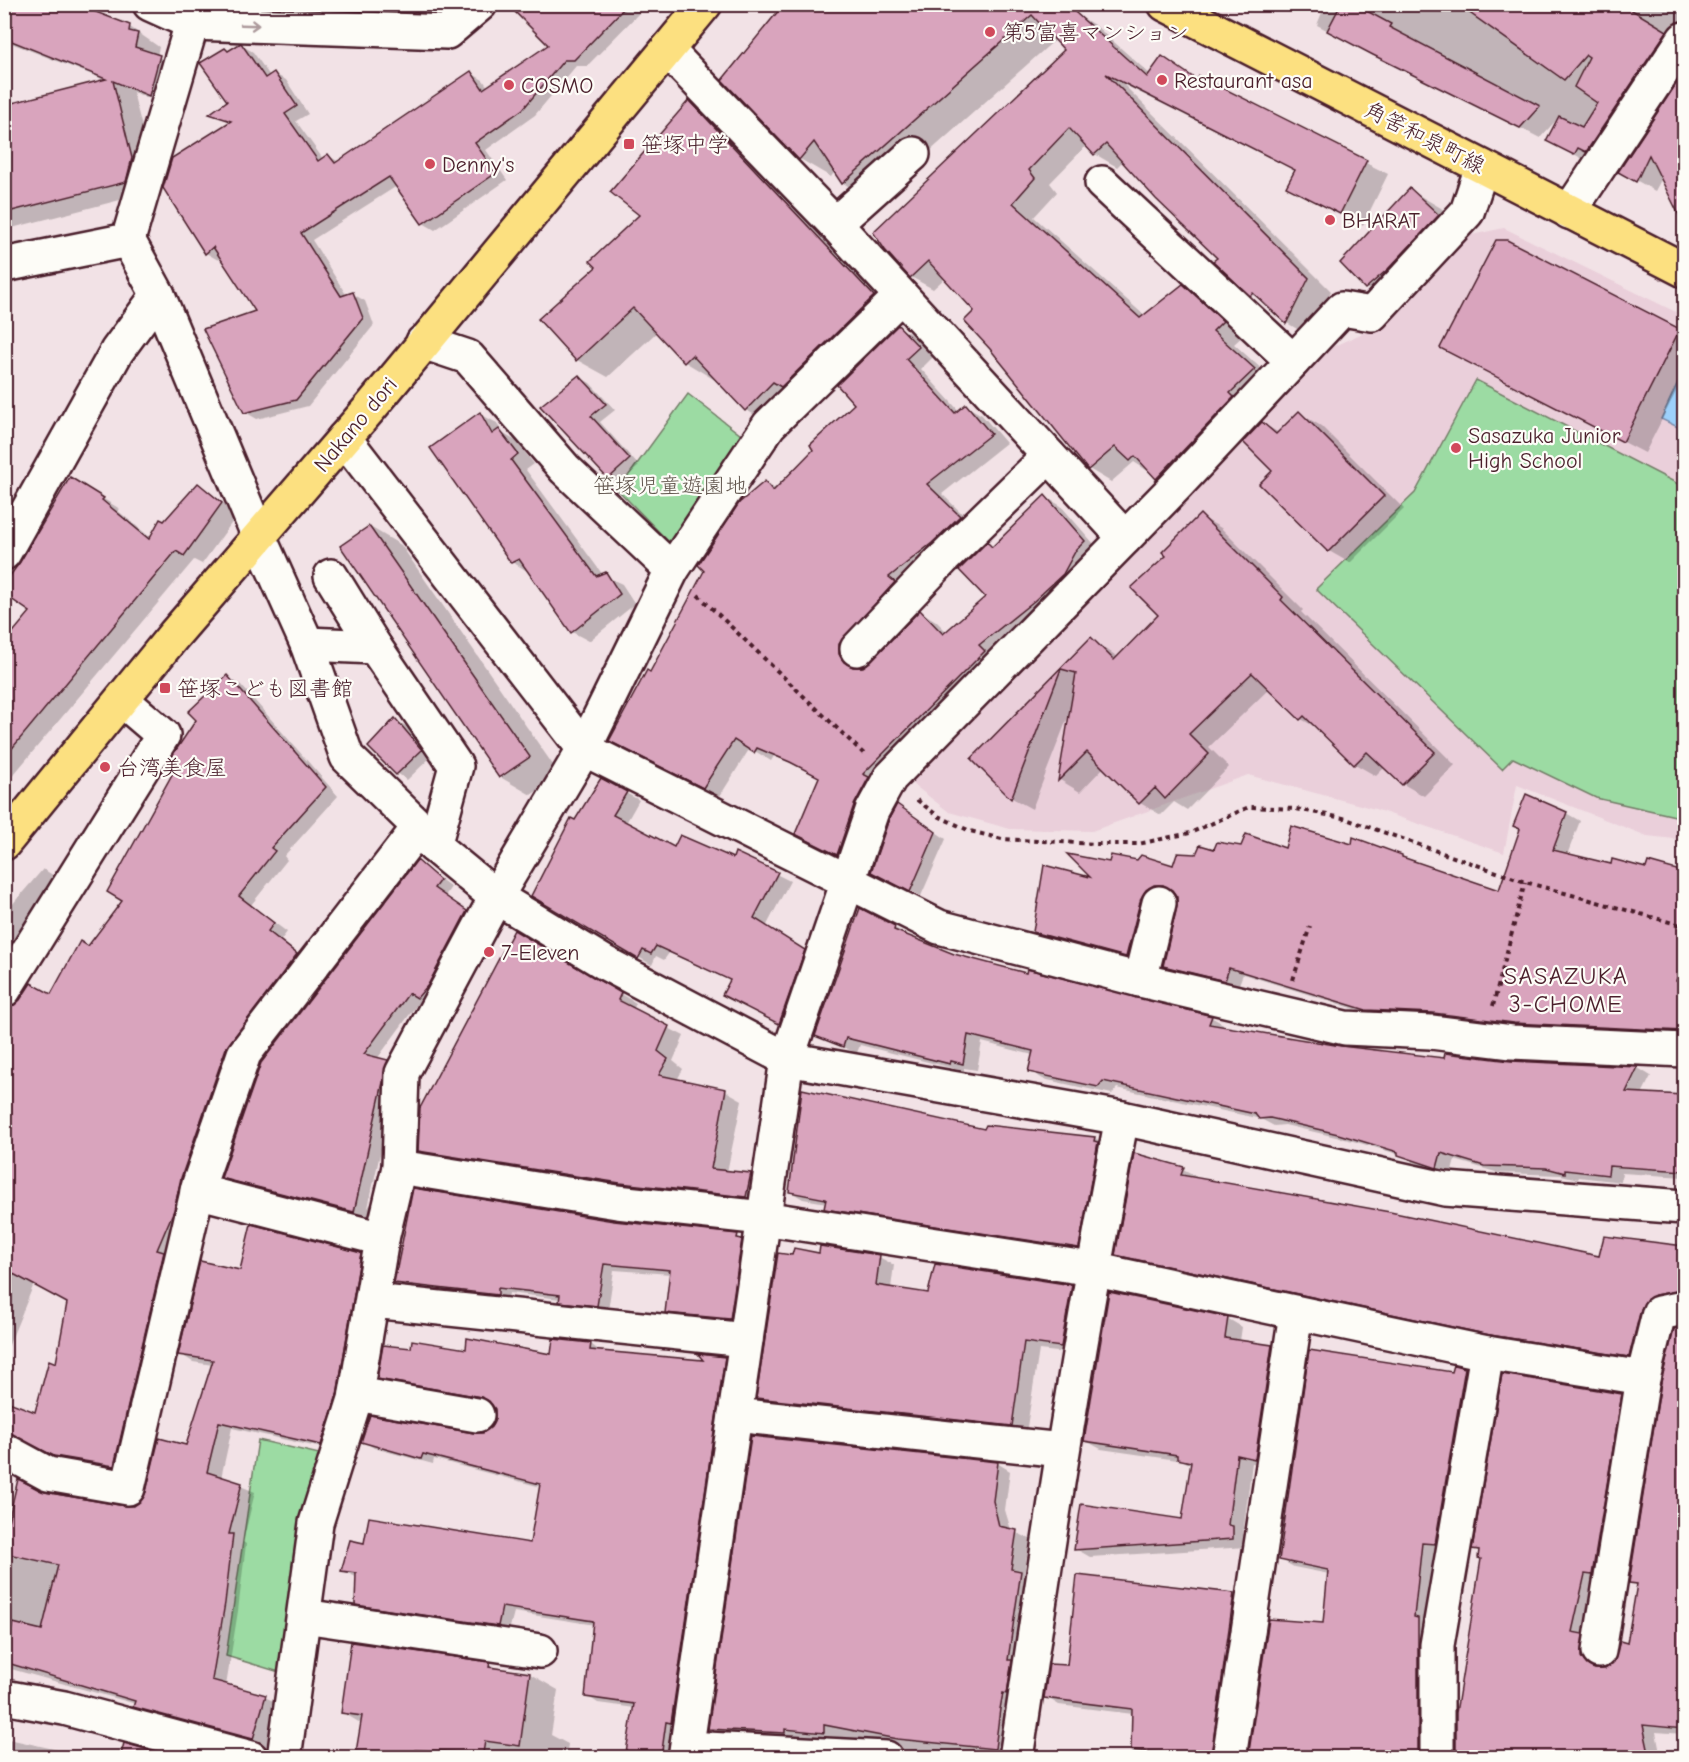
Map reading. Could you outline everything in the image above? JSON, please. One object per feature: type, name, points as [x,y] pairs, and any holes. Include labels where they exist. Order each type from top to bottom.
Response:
[{"type":"main road","name":"Nakano dori","points":[[4,843],[705,4]]},
{"type":"main road","name":"角筈和泉町線","points":[[1165,4],[1684,270]]},
{"type":"street","points":[[150,4],[192,23],[447,32],[480,4]]},
{"type":"street","points":[[192,23],[128,240],[158,296],[259,537],[307,644],[347,757],[427,836],[496,897],[605,963],[787,1059],[1122,1119],[1445,1189],[1684,1207]]},
{"type":"street","points":[[1569,212],[1684,39]]},
{"type":"street","points":[[667,50],[835,224],[1125,538]]},
{"type":"street","points":[[835,224],[914,154]]},
{"type":"street","points":[[886,1758],[686,1753],[787,1059],[872,811],[890,778],[1125,538],[1342,309],[1372,314],[1467,212],[1482,167]]},
{"type":"street","points":[[1102,183],[1293,361]]},
{"type":"street","points":[[4,265],[128,240]]},
{"type":"street","points":[[4,553],[117,351],[158,296]]},
{"type":"street","points":[[284,1758],[315,1523],[356,1394],[382,1239],[399,1167],[402,1073],[496,897],[584,749],[672,570],[769,425],[901,296]]},
{"type":"street","points":[[423,342],[468,357],[565,469],[672,570]]},
{"type":"street","points":[[344,438],[584,749],[939,927],[1140,980],[1345,1028],[1431,1032],[1512,1042],[1684,1050]]},
{"type":"street","points":[[857,649],[942,560],[1049,456]]},
{"type":"street","points":[[4,1450],[48,1474],[128,1488],[197,1191],[244,1054],[427,836],[456,766],[375,647],[331,576]]},
{"type":"street","points":[[307,644],[375,647]]},
{"type":"street","points":[[4,990],[163,735],[122,700]]},
{"type":"street","points":[[1140,980],[1159,903]]},
{"type":"street","points":[[1016,1758],[1062,1450],[1092,1269],[1122,1119]]},
{"type":"street","points":[[399,1167],[617,1202],[763,1218],[1092,1269],[1487,1353],[1643,1378]]},
{"type":"street","points":[[197,1191],[382,1239]]},
{"type":"street","points":[[373,1301],[746,1340]]},
{"type":"street","points":[[1599,1651],[1643,1378],[1659,1314],[1684,1308]]},
{"type":"street","points":[[1229,1758],[1296,1313]]},
{"type":"street","points":[[1437,1758],[1437,1645],[1487,1353]]},
{"type":"street","points":[[356,1394],[477,1414]]},
{"type":"street","points":[[735,1415],[1062,1450]]},
{"type":"street","points":[[304,1616],[540,1651]]},
{"type":"street","points":[[4,1697],[64,1708],[208,1751],[251,1758]]},
{"type":"path","points":[[672,570],[890,778],[938,816],[970,831],[1002,838],[1138,844],[1190,833],[1249,807],[1296,808],[1343,818],[1526,882],[1684,926]]},
{"type":"path","points":[[1485,1038],[1526,882]]},
{"type":"path","points":[[1282,1014],[1310,926]]},
{"type":"shaded area","name":"Sasazuka Junior High School","points":[[1504,228],[1684,316],[1684,840],[1647,836],[1517,785],[1504,853],[1375,809],[1248,775],[1092,831],[1010,829],[949,812],[910,782],[1319,353],[1389,321],[1462,237]]},
{"type":"green space","points":[[1476,380],[1684,487],[1684,818],[1596,798],[1513,758],[1502,769],[1316,589],[1415,493]]},
{"type":"green space","name":"笹塚児童遊園地","points":[[688,394],[746,439],[670,543],[618,490]]},
{"type":"green space","points":[[258,1440],[328,1456],[286,1674],[226,1656]]},
{"type":"water","points":[[1684,369],[1684,430],[1661,419]]},
{"type":"building","points":[[4,4],[75,4],[130,25],[129,31],[138,33],[135,47],[160,55],[149,96],[113,81],[132,158],[126,182],[4,213],[4,105],[106,79],[4,38]]},
{"type":"building","points":[[507,4],[628,4],[574,60],[564,60],[523,109],[475,143],[496,173],[422,224],[389,177],[301,233],[341,296],[353,292],[363,318],[296,400],[244,413],[203,329],[255,311],[213,247],[205,254],[163,188],[172,158],[231,121],[209,114],[227,101],[200,63],[225,48],[228,51],[241,43],[265,78],[274,72],[297,106],[285,114],[318,161],[328,154],[335,163],[471,71],[483,89],[548,45]]},
{"type":"building","points":[[784,4],[1066,4],[1147,77],[1162,56],[1197,80],[1199,76],[1367,160],[1340,214],[1286,187],[1295,170],[1106,74],[1309,278],[1286,324],[1253,293],[1250,296],[1213,261],[1217,258],[1156,199],[1106,144],[1094,155],[1069,128],[1029,170],[1035,178],[1013,203],[1140,318],[1183,284],[1223,321],[1213,331],[1255,369],[1230,393],[1234,397],[1156,479],[1135,456],[1130,461],[1115,447],[1088,470],[990,349],[964,321],[974,311],[928,261],[910,278],[885,250],[873,232],[1064,50],[1032,15],[842,184],[814,142],[799,160],[722,80]]},
{"type":"building","points":[[1341,4],[1354,4],[1391,24],[1389,27],[1540,106],[1520,128],[1373,55],[1327,31]]},
{"type":"building","points":[[1457,4],[1622,4],[1667,31],[1586,152],[1578,148],[1574,155],[1546,141],[1559,116],[1582,127],[1597,103],[1574,87],[1589,57],[1586,55],[1564,80]]},
{"type":"building","points":[[1684,72],[1684,225],[1649,155],[1636,182],[1618,172]]},
{"type":"building","points":[[689,100],[874,296],[781,387],[773,382],[745,411],[692,355],[684,363],[633,308],[576,361],[538,319],[596,267],[590,261],[639,215],[610,192]]},
{"type":"building","points":[[1410,188],[1439,215],[1388,269],[1365,289],[1340,263]]},
{"type":"building","points":[[1496,240],[1507,240],[1680,329],[1623,442],[1440,348]]},
{"type":"building","points":[[898,325],[919,347],[906,359],[955,413],[966,404],[991,434],[927,484],[960,516],[932,543],[889,577],[895,582],[839,644],[839,654],[844,662],[853,667],[863,667],[920,610],[943,634],[985,597],[959,570],[987,542],[992,547],[1045,495],[1085,541],[1076,550],[1063,574],[1034,601],[979,645],[985,651],[863,774],[869,777],[854,805],[837,855],[795,834],[819,777],[790,762],[757,748],[754,753],[734,740],[703,788],[609,741],[647,670],[650,672],[704,571],[698,565],[739,503],[765,481],[773,491],[813,450],[810,445],[854,404],[837,385]]},
{"type":"building","points":[[579,375],[606,404],[591,416],[630,459],[608,479],[540,406]]},
{"type":"building","points":[[1299,411],[1384,496],[1328,552],[1259,484],[1272,471],[1243,442],[1262,422],[1276,434]]},
{"type":"building","points":[[480,412],[492,434],[499,429],[518,454],[511,460],[596,576],[606,572],[620,594],[571,633],[519,559],[511,563],[430,448]]},
{"type":"building","points":[[70,477],[104,498],[102,500],[149,539],[160,519],[164,521],[198,483],[222,503],[184,556],[176,551],[4,758],[4,643],[30,612],[4,594],[4,584],[20,562]]},
{"type":"building","points":[[1200,514],[1283,597],[1281,600],[1435,752],[1402,785],[1367,752],[1354,765],[1304,716],[1300,720],[1252,673],[1189,734],[1209,754],[1165,799],[1155,788],[1139,804],[1087,752],[1058,781],[1076,673],[1061,669],[1011,799],[971,759],[1091,637],[1114,660],[1158,615],[1131,588],[1166,556],[1162,552]]},
{"type":"building","points":[[369,526],[530,757],[499,778],[340,546]]},
{"type":"building","points":[[227,675],[326,787],[271,848],[275,851],[239,896],[274,923],[268,931],[297,954],[226,1048],[181,1178],[174,1210],[157,1250],[164,1252],[114,1466],[54,1456],[4,1431],[4,1400],[35,1412],[49,1360],[56,1363],[67,1303],[4,1269],[4,1009],[12,1007],[20,1000],[31,983],[51,994],[80,941],[88,946],[122,901],[107,892],[180,760],[172,756],[196,720],[188,712]]},
{"type":"building","points":[[395,718],[422,750],[396,775],[368,747]]},
{"type":"building","points":[[601,778],[627,792],[613,815],[674,847],[680,835],[733,858],[735,852],[778,872],[754,918],[805,950],[779,1024],[722,995],[730,980],[656,946],[651,954],[643,950],[638,959],[531,896],[571,818],[575,820]]},
{"type":"building","points":[[1526,794],[1567,812],[1553,850],[1611,864],[1612,859],[1646,868],[1648,862],[1684,872],[1684,955],[1676,981],[1684,983],[1684,1031],[1514,1023],[1433,1013],[1366,1010],[1229,968],[1225,981],[1163,966],[1177,907],[1177,897],[1172,890],[1163,885],[1154,885],[1146,890],[1141,898],[1126,957],[1033,932],[1044,865],[1090,877],[1067,854],[1109,862],[1111,855],[1137,860],[1141,855],[1173,865],[1177,853],[1196,854],[1200,845],[1214,849],[1217,842],[1241,846],[1246,834],[1285,848],[1291,826],[1352,844],[1353,837],[1402,855],[1402,857],[1499,890],[1520,829],[1513,826]]},
{"type":"building","points":[[897,804],[936,832],[910,892],[871,872],[889,819]]},
{"type":"building","points":[[417,860],[440,880],[434,888],[467,911],[428,985],[417,998],[409,993],[364,1054],[388,1060],[354,1212],[221,1178],[261,1063]]},
{"type":"building","points":[[860,908],[895,926],[894,930],[954,954],[1026,973],[1027,969],[1212,1016],[1209,1024],[1341,1046],[1444,1058],[1445,1053],[1511,1061],[1638,1067],[1626,1092],[1684,1095],[1684,1171],[1609,1166],[1608,1175],[1565,1170],[1565,1173],[1546,1168],[1484,1166],[1441,1153],[1437,1168],[1398,1155],[1398,1152],[1338,1134],[1270,1118],[1259,1119],[1255,1114],[1103,1081],[1098,1087],[1028,1072],[1033,1051],[968,1035],[963,1064],[951,1061],[950,1064],[846,1038],[843,1047],[815,1036]]},
{"type":"building","points":[[514,930],[621,993],[618,1000],[669,1026],[658,1051],[668,1059],[659,1075],[726,1089],[711,1169],[751,1173],[746,1197],[620,1183],[418,1151],[420,1108]]},
{"type":"building","points":[[802,1089],[984,1129],[986,1125],[1095,1137],[1094,1141],[1098,1142],[1079,1248],[824,1209],[826,1199],[789,1192]]},
{"type":"building","points":[[1134,1153],[1184,1167],[1181,1175],[1390,1212],[1599,1256],[1604,1236],[1684,1246],[1684,1290],[1655,1295],[1646,1300],[1641,1309],[1629,1357],[1490,1335],[1115,1255]]},
{"type":"building","points":[[413,1188],[614,1221],[738,1234],[737,1238],[742,1239],[730,1319],[665,1313],[670,1270],[604,1264],[597,1306],[559,1302],[560,1295],[498,1288],[498,1295],[394,1283]]},
{"type":"building","points":[[251,1224],[361,1253],[337,1395],[321,1445],[219,1422],[207,1472],[242,1483],[229,1534],[233,1534],[225,1603],[212,1680],[266,1695],[253,1739],[133,1707],[135,1701],[4,1662],[13,1623],[42,1630],[58,1565],[4,1553],[4,1539],[18,1479],[45,1492],[125,1506],[134,1506],[141,1501],[146,1492],[159,1438],[186,1445],[213,1360],[178,1355],[200,1261],[240,1270]]},
{"type":"building","points":[[820,1246],[880,1255],[876,1285],[928,1293],[935,1264],[1072,1285],[1061,1347],[1024,1342],[1012,1426],[756,1398],[778,1253],[792,1255],[794,1248],[819,1253]]},
{"type":"building","points":[[1109,1292],[1228,1317],[1225,1338],[1272,1345],[1255,1459],[1237,1455],[1228,1525],[1233,1526],[1233,1539],[1074,1550],[1081,1504],[1182,1519],[1191,1462],[1177,1459],[1177,1455],[1084,1441]]},
{"type":"building","points":[[1684,1327],[1684,1469],[1679,1508],[1684,1509],[1684,1729],[1643,1725],[1650,1758],[1456,1758],[1456,1713],[1481,1559],[1478,1558],[1479,1550],[1472,1549],[1502,1374],[1622,1394],[1592,1575],[1585,1574],[1572,1632],[1583,1634],[1581,1657],[1587,1665],[1595,1669],[1605,1669],[1614,1662],[1620,1641],[1627,1643],[1637,1584],[1629,1583],[1661,1382],[1674,1329]]},
{"type":"building","points":[[467,1338],[551,1354],[553,1339],[591,1343],[590,1350],[703,1360],[698,1354],[725,1357],[671,1723],[666,1722],[661,1758],[625,1758],[634,1704],[585,1697],[593,1621],[502,1607],[498,1626],[355,1605],[356,1573],[341,1571],[350,1540],[364,1543],[369,1517],[530,1543],[540,1484],[423,1454],[421,1459],[361,1442],[370,1415],[474,1433],[483,1433],[491,1427],[495,1419],[495,1409],[489,1401],[481,1397],[377,1379],[383,1345],[411,1348],[412,1340],[466,1349]]},
{"type":"building","points":[[1309,1350],[1452,1372],[1454,1365],[1465,1368],[1435,1544],[1422,1543],[1414,1617],[1418,1618],[1418,1758],[1248,1758],[1269,1619],[1323,1623],[1328,1570],[1279,1560]]},
{"type":"building","points":[[751,1436],[998,1462],[993,1501],[999,1526],[1017,1530],[1011,1569],[1021,1571],[1008,1660],[1012,1660],[1007,1694],[1003,1693],[995,1749],[897,1739],[824,1725],[824,1733],[785,1729],[785,1733],[708,1729]]},
{"type":"building","points":[[1077,1575],[1234,1593],[1211,1757],[1131,1750],[1132,1709],[1044,1698],[1049,1664],[1067,1665]]},
{"type":"building","points":[[351,1642],[490,1662],[489,1667],[530,1673],[520,1746],[485,1741],[483,1753],[415,1750],[414,1758],[355,1758],[362,1716],[341,1713]]},
{"type":"building","points":[[124,1743],[177,1758],[120,1758]]},
{"type":"place","name":"第5富喜マンション","points":[[990,32]]},
{"type":"place","name":"Restaurant asa","points":[[1162,80]]},
{"type":"place","name":"COSMO","points":[[509,85]]},
{"type":"place","name":"笹塚中学","points":[[629,144]]},
{"type":"place","name":"Denny's","points":[[430,164]]},
{"type":"place","name":"BHARAT","points":[[1330,220]]},
{"type":"place","name":"Sasazuka Junior High School","points":[[1456,448]]},
{"type":"place","name":"笹塚こども図書館","points":[[165,688]]},
{"type":"place","name":"台湾美食屋","points":[[105,767]]},
{"type":"place","name":"7-Eleven","points":[[489,952]]},
{"type":"district","name":"SASAZUKA 3-CHOME","points":[[1566,990]]}]
